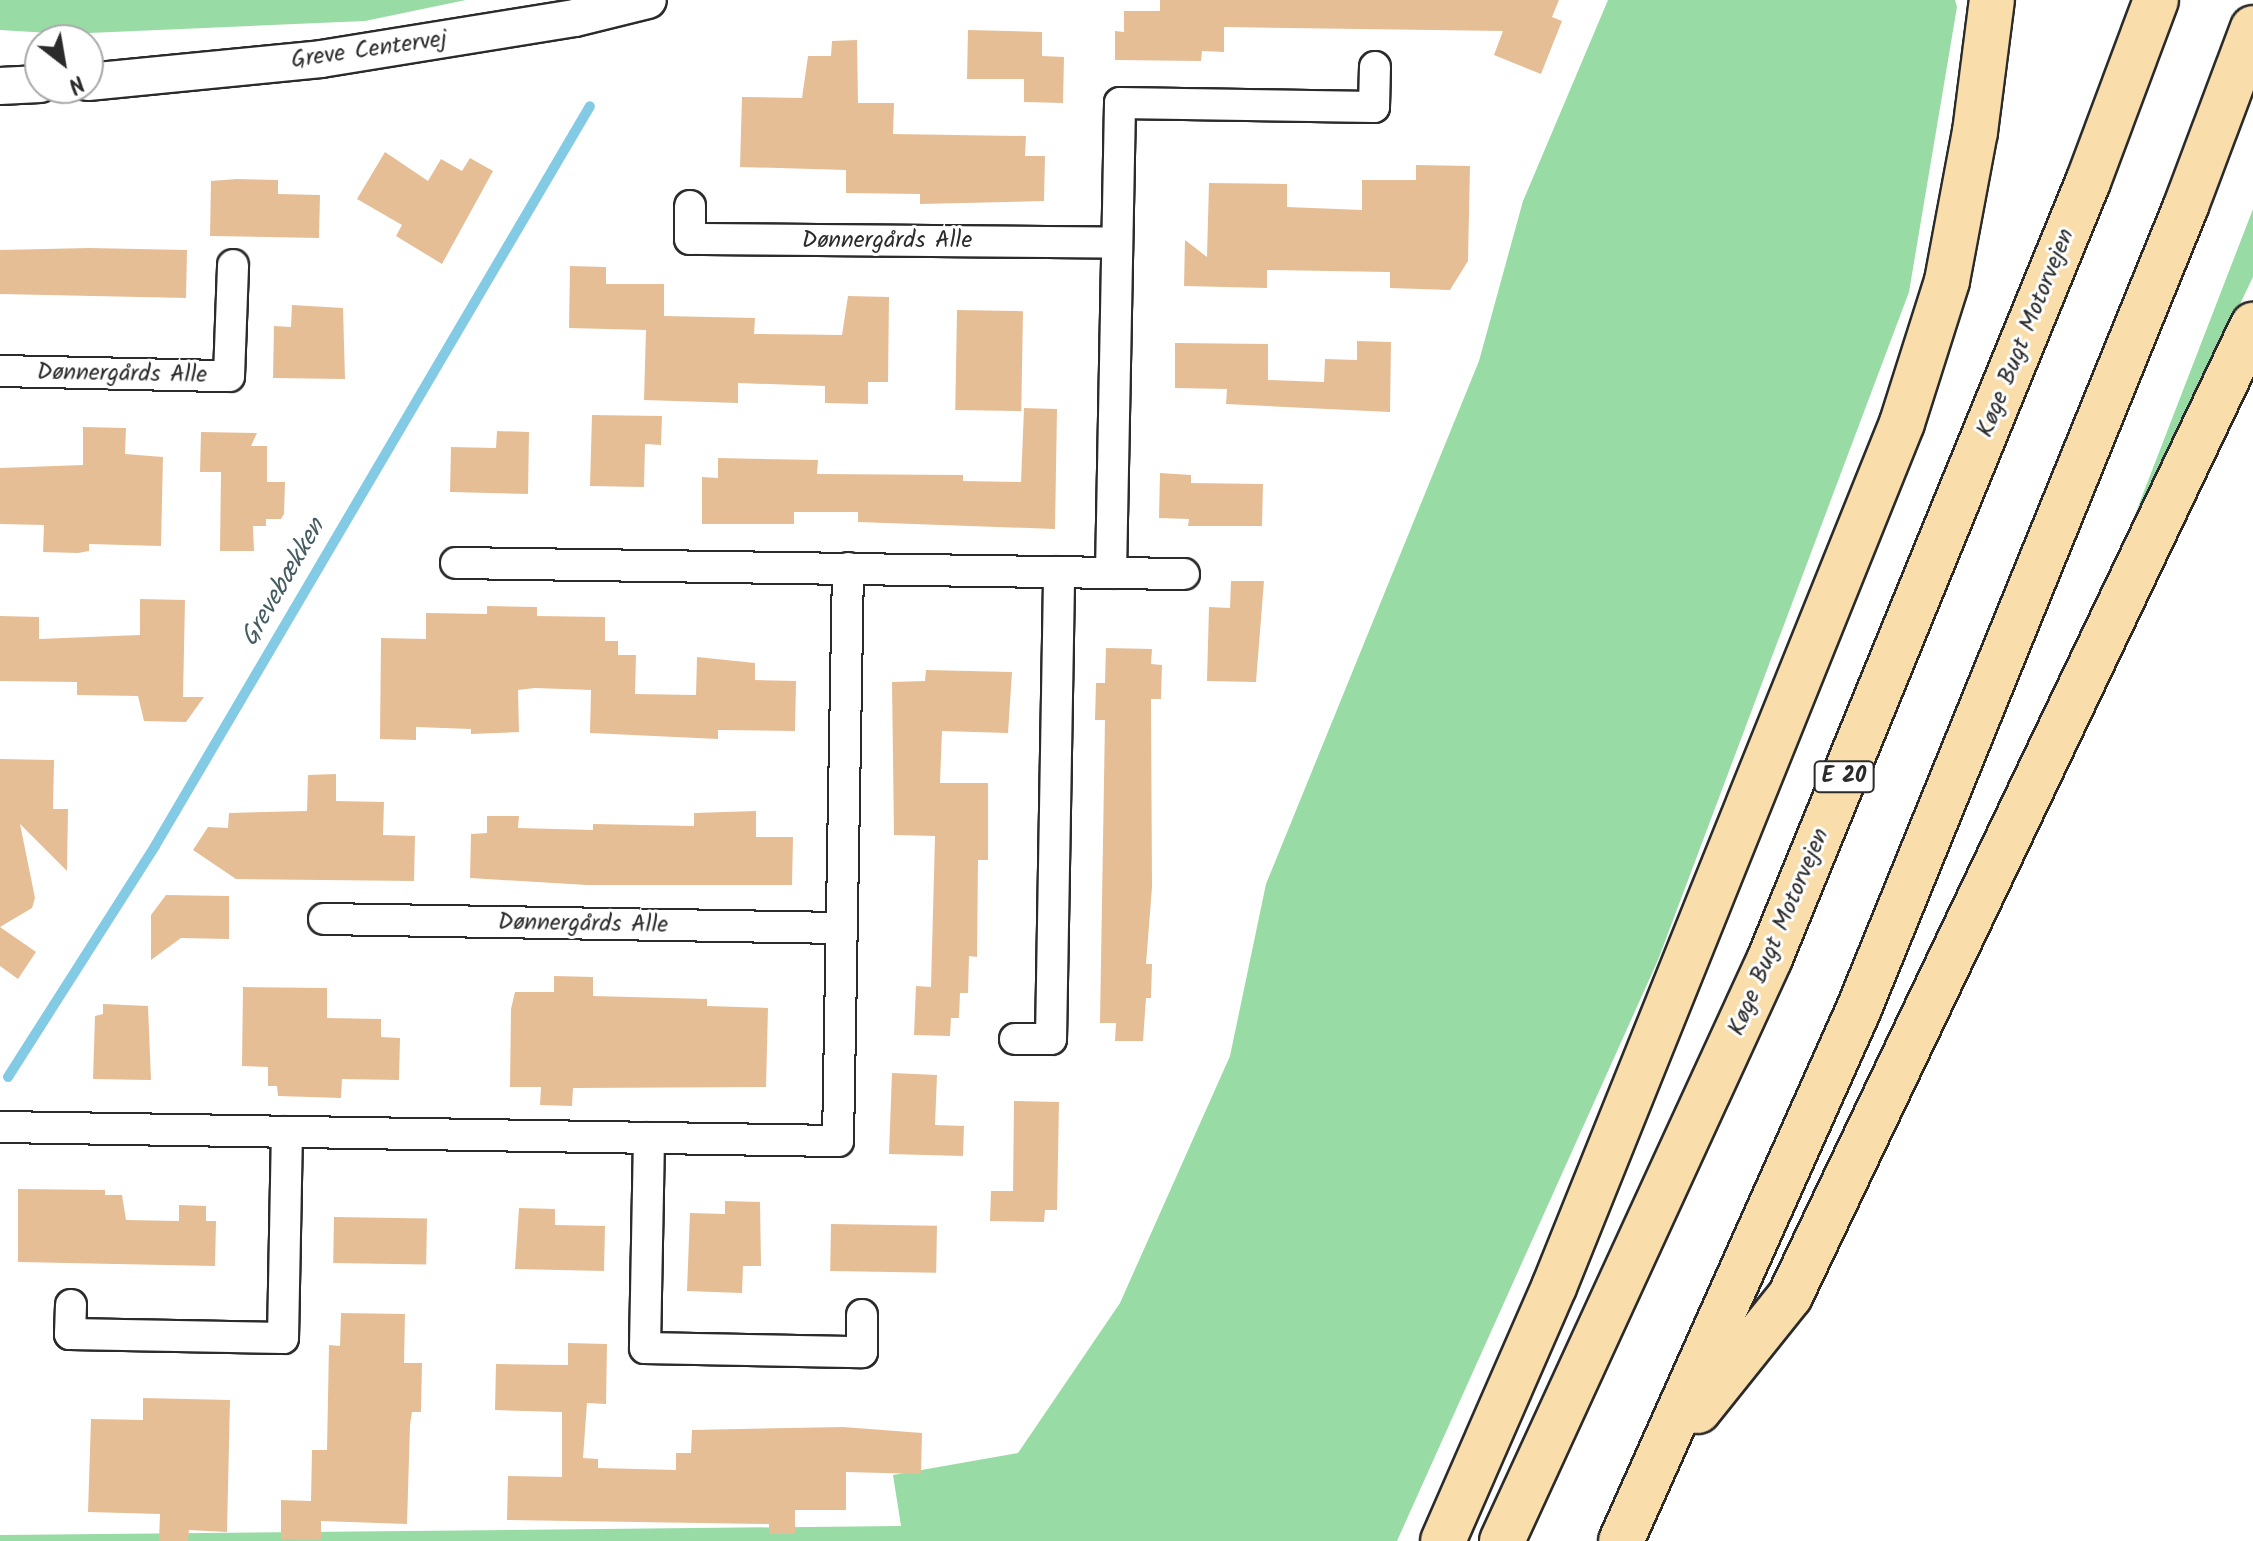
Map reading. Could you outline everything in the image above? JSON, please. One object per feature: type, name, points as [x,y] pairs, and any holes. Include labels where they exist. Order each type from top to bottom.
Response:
[{"type":"highway","points":[[1443,1541],[1554,1287],[1902,423],[1947,281],[1975,132],[1992,0]]},
{"type":"highway","name":"Køge Bugt Motorvejen","points":[[1502,1541],[1770,958],[2088,182],[2156,0]]},
{"type":"highway","points":[[1621,1541],[1660,1460],[1858,1011],[2180,221],[2253,28]]},
{"type":"highway","points":[[1660,1460],[1790,1296],[2253,325]]},
{"type":"street","name":"Greve Centervej","points":[[104,80],[321,59],[575,18],[648,0]]},
{"type":"street","points":[[1111,573],[1120,103],[1374,107],[1375,67]]},
{"type":"street","points":[[0,86],[24,85]]},
{"type":"street","name":"Dønnergårds Alle","points":[[690,206],[690,239],[1117,243]]},
{"type":"street","name":"Dønnergårds Alle","points":[[0,371],[229,376],[233,265]]},
{"type":"street","points":[[456,563],[1184,574]]},
{"type":"street","points":[[0,1127],[838,1141],[848,568]]},
{"type":"street","points":[[1015,1039],[1051,1039],[1059,572]]},
{"type":"street","name":"Dønnergårds Alle","points":[[324,919],[842,928]]},
{"type":"street","points":[[71,1305],[70,1334],[283,1338],[287,1132]]},
{"type":"street","points":[[649,1138],[645,1348],[862,1352],[862,1315]]},
{"type":"green space","points":[[0,0],[466,0],[365,21],[104,32],[104,24],[24,24],[24,31],[0,30]]},
{"type":"green space","points":[[1608,0],[1955,0],[1957,7],[1909,292],[1658,960],[1397,1541],[0,1541],[0,1535],[901,1526],[893,1475],[1018,1453],[1120,1303],[1230,1056],[1266,884],[1479,361],[1523,201]]},
{"type":"green space","points":[[2253,209],[2253,277],[2119,556]]},
{"type":"building","points":[[1160,0],[1559,0],[1552,17],[1562,21],[1541,74],[1494,55],[1503,31],[1224,27],[1224,52],[1202,51],[1201,61],[1115,60],[1115,31],[1124,32],[1124,11],[1160,11]]},
{"type":"building","points":[[968,30],[1042,32],[1042,56],[1064,57],[1063,103],[1024,102],[1024,79],[967,79]]},
{"type":"building","points":[[857,40],[858,103],[894,103],[893,134],[1026,136],[1025,156],[1045,156],[1044,201],[920,204],[920,194],[846,193],[846,170],[740,167],[742,97],[802,98],[808,56],[831,56],[832,41]]},
{"type":"building","points":[[385,152],[428,181],[441,159],[462,171],[470,158],[493,171],[442,264],[396,236],[402,225],[357,199]]},
{"type":"building","points":[[1416,165],[1470,166],[1468,261],[1450,290],[1390,288],[1390,272],[1267,270],[1267,288],[1184,286],[1185,240],[1207,257],[1209,183],[1287,184],[1287,207],[1362,210],[1362,180],[1416,180]]},
{"type":"building","points":[[278,180],[278,194],[320,195],[319,238],[210,236],[211,181]]},
{"type":"building","points":[[0,250],[187,250],[186,298],[0,294]]},
{"type":"building","points":[[570,266],[606,267],[606,284],[664,284],[664,316],[755,318],[754,334],[842,335],[848,296],[889,297],[888,382],[868,382],[868,404],[825,403],[825,386],[738,383],[738,403],[644,400],[646,330],[569,328]]},
{"type":"building","points":[[292,305],[343,308],[345,379],[273,378],[274,326],[291,327]]},
{"type":"building","points":[[957,310],[1023,311],[1021,411],[955,410]]},
{"type":"building","points":[[1357,341],[1391,342],[1390,412],[1226,404],[1227,389],[1175,388],[1175,343],[1268,344],[1268,380],[1324,382],[1325,359],[1357,360]]},
{"type":"building","points":[[1024,408],[1057,409],[1055,529],[858,522],[858,512],[794,512],[794,524],[702,524],[702,477],[718,478],[718,458],[818,460],[817,474],[963,475],[963,481],[1021,482]]},
{"type":"building","points":[[592,415],[662,416],[661,445],[645,444],[644,487],[590,486]]},
{"type":"building","points":[[83,427],[126,428],[125,454],[163,457],[161,546],[89,544],[89,551],[78,553],[43,552],[44,525],[0,524],[0,468],[83,465]]},
{"type":"building","points":[[497,431],[529,432],[528,494],[450,492],[451,447],[496,448]]},
{"type":"building","points":[[201,432],[257,433],[251,446],[267,446],[267,482],[285,482],[284,514],[281,519],[266,519],[266,526],[253,526],[254,551],[220,551],[221,472],[200,472]]},
{"type":"building","points":[[1160,473],[1191,475],[1191,483],[1263,484],[1262,526],[1188,526],[1189,519],[1159,518]]},
{"type":"building","points":[[1231,581],[1264,581],[1256,682],[1207,681],[1209,607],[1230,608]]},
{"type":"building","points":[[140,599],[185,600],[183,697],[204,697],[186,722],[144,721],[138,696],[77,695],[77,682],[0,681],[0,616],[39,617],[39,639],[140,635]]},
{"type":"building","points":[[487,606],[537,607],[537,616],[605,617],[605,641],[618,641],[618,655],[636,655],[635,694],[696,695],[697,657],[755,663],[755,680],[796,681],[795,731],[718,730],[718,739],[590,733],[591,690],[535,688],[518,690],[519,732],[471,734],[471,729],[416,727],[416,740],[380,739],[381,638],[426,639],[426,613],[487,614]]},
{"type":"building","points":[[1106,648],[1152,649],[1151,664],[1162,665],[1161,699],[1151,699],[1152,887],[1146,964],[1152,964],[1151,998],[1146,998],[1143,1041],[1115,1041],[1116,1023],[1100,1023],[1105,720],[1095,720],[1096,683],[1105,683]]},
{"type":"building","points":[[926,670],[1012,672],[1008,733],[942,731],[940,783],[988,783],[988,860],[978,860],[977,957],[969,956],[968,993],[960,993],[959,1018],[951,1018],[950,1036],[914,1035],[916,986],[931,987],[935,836],[894,835],[892,682],[925,681]]},
{"type":"building","points":[[0,759],[54,760],[53,809],[68,809],[67,871],[20,824],[35,898],[32,908],[0,927]]},
{"type":"building","points":[[336,774],[336,801],[384,802],[383,835],[415,836],[414,881],[236,879],[193,850],[208,827],[228,828],[229,813],[307,811],[308,775]]},
{"type":"building","points":[[756,811],[756,837],[793,837],[792,885],[587,885],[470,878],[471,834],[487,833],[487,816],[519,816],[518,828],[593,830],[593,824],[694,826],[694,813]]},
{"type":"building","points":[[166,895],[229,896],[229,939],[181,938],[151,960],[151,915]]},
{"type":"building","points":[[0,927],[36,952],[18,979],[0,966]]},
{"type":"building","points":[[554,976],[593,977],[593,996],[707,999],[707,1006],[768,1008],[766,1087],[573,1088],[572,1106],[540,1105],[541,1087],[510,1087],[511,1009],[515,992],[554,992]]},
{"type":"building","points":[[243,987],[327,988],[327,1018],[381,1019],[381,1037],[400,1038],[399,1080],[342,1079],[341,1098],[278,1096],[277,1086],[268,1086],[268,1067],[242,1066]]},
{"type":"building","points":[[103,1004],[148,1006],[151,1080],[93,1079],[95,1016],[103,1014]]},
{"type":"building","points":[[892,1073],[937,1075],[935,1125],[964,1126],[963,1156],[889,1154]]},
{"type":"building","points":[[1014,1101],[1059,1102],[1057,1210],[1045,1210],[1044,1222],[990,1221],[991,1191],[1013,1191]]},
{"type":"building","points":[[18,1189],[105,1190],[105,1195],[122,1195],[126,1220],[179,1221],[179,1205],[206,1206],[206,1221],[216,1221],[215,1266],[18,1262]]},
{"type":"building","points":[[725,1201],[760,1202],[761,1266],[743,1266],[742,1293],[687,1291],[690,1213],[725,1214]]},
{"type":"building","points":[[519,1208],[555,1209],[555,1225],[605,1226],[604,1271],[515,1269]]},
{"type":"building","points":[[334,1217],[427,1219],[426,1265],[333,1263]]},
{"type":"building","points":[[831,1224],[937,1226],[936,1273],[830,1271]]},
{"type":"building","points":[[341,1313],[405,1314],[404,1363],[422,1363],[421,1412],[412,1412],[410,1425],[407,1524],[321,1521],[321,1540],[281,1539],[281,1500],[311,1501],[312,1450],[327,1450],[329,1345],[340,1346]]},
{"type":"building","points":[[568,1343],[607,1344],[606,1404],[587,1403],[583,1458],[598,1459],[598,1468],[676,1470],[676,1453],[691,1453],[692,1430],[843,1427],[922,1433],[921,1474],[846,1472],[846,1510],[795,1510],[795,1534],[769,1534],[769,1524],[507,1520],[508,1476],[562,1477],[562,1412],[495,1410],[496,1364],[568,1365]]},
{"type":"building","points":[[143,1398],[230,1400],[227,1532],[189,1530],[188,1541],[159,1541],[160,1514],[88,1512],[91,1419],[143,1420]]},
{"type":"waterway","name":"Grevebækken","points":[[8,1077],[155,846],[590,106]]}]
